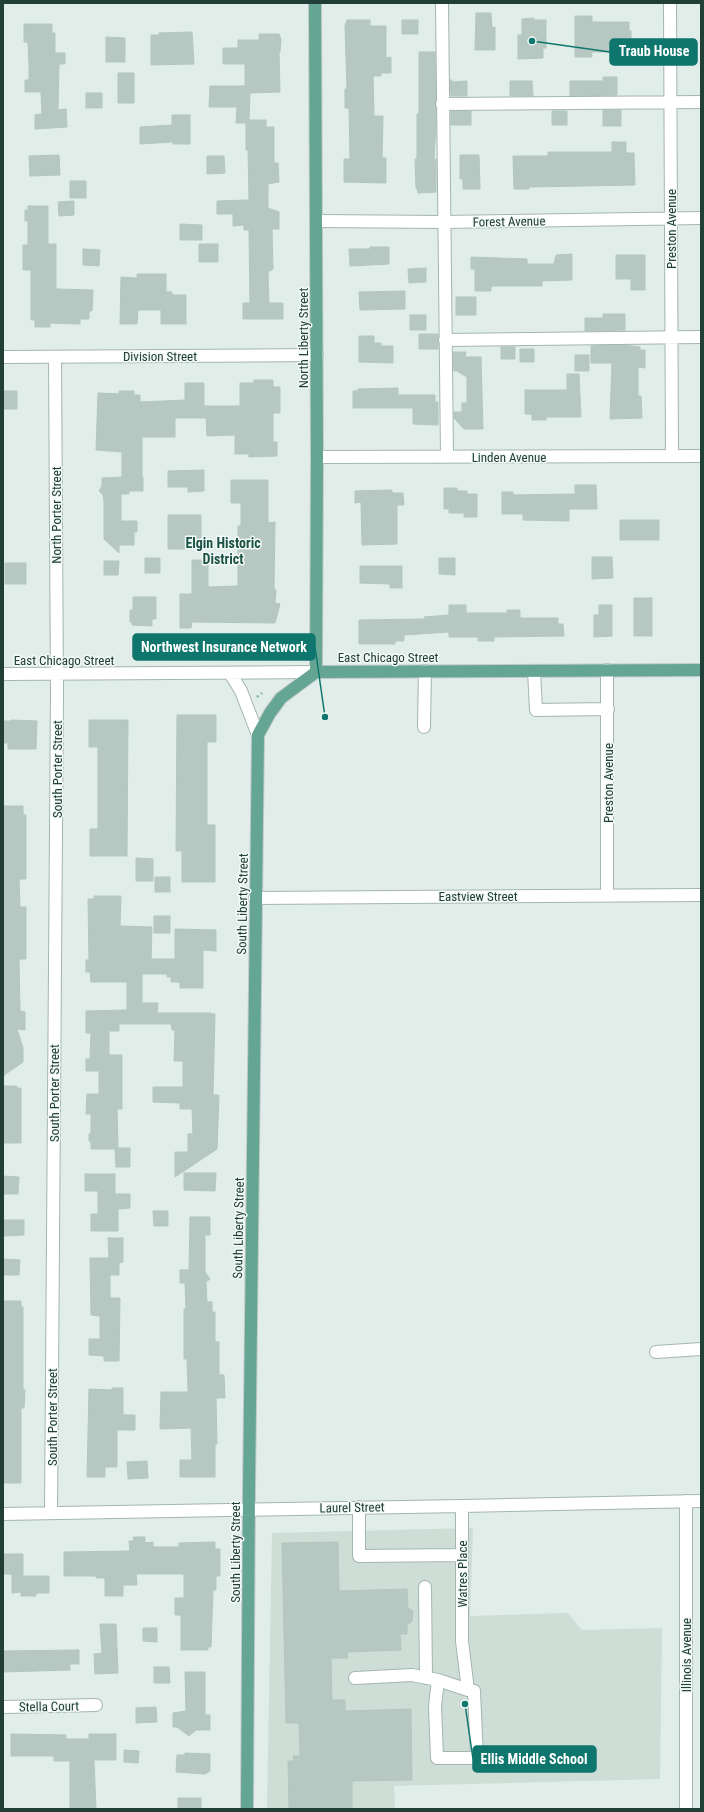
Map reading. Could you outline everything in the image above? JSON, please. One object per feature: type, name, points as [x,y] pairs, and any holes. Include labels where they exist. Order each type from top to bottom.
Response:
[{"type":"main road","name":"North Liberty Street","points":[[315,3],[317,355],[316,672]]},
{"type":"main road","name":"East Chicago Street","points":[[316,672],[701,670]]},
{"type":"main road","name":"South Liberty Street","points":[[248,1809],[249,1509],[258,736],[270,713],[281,698],[316,672]]},
{"type":"street","points":[[442,3],[443,222],[447,457]]},
{"type":"street","name":"Preston Avenue","points":[[670,3],[672,456]]},
{"type":"street","points":[[442,104],[701,102]]},
{"type":"street","name":"Forest Avenue","points":[[316,221],[443,222],[701,218]]},
{"type":"street","points":[[445,340],[701,337]]},
{"type":"street","name":"Division Street","points":[[3,357],[317,355]]},
{"type":"street","name":"North Porter Street","points":[[55,357],[57,674]]},
{"type":"street","name":"Linden Avenue","points":[[317,457],[701,456]]},
{"type":"street","name":"Preston Avenue","points":[[607,895],[608,670]]},
{"type":"street","points":[[424,727],[425,671]]},
{"type":"street","points":[[534,671],[536,710],[608,710]]},
{"type":"street","name":"East Chicago Street","points":[[3,674],[316,672]]},
{"type":"street","points":[[230,673],[241,691],[258,736]]},
{"type":"street","name":"South Porter Street","points":[[51,1513],[57,674]]},
{"type":"street","name":"Eastview Street","points":[[256,898],[701,895]]},
{"type":"street","points":[[656,1352],[701,1349]]},
{"type":"street","name":"Illinois Avenue","points":[[686,1501],[686,1809]]},
{"type":"street","name":"Laurel Street","points":[[3,1514],[701,1501]]},
{"type":"street","name":"Watres Place","points":[[432,1679],[436,1706],[437,1758],[478,1758],[474,1691],[468,1690],[462,1641],[462,1506]]},
{"type":"street","points":[[360,1507],[360,1556],[462,1555]]},
{"type":"street","points":[[425,1587],[432,1679]]},
{"type":"street","points":[[355,1678],[412,1675],[432,1679],[468,1690]]},
{"type":"street","name":"Stella Court","points":[[3,1707],[96,1705]]},
{"type":"shaded area","points":[[473,1528],[470,1616],[568,1613],[582,1630],[662,1628],[660,1779],[394,1786],[395,1809],[267,1809],[272,1533]]},
{"type":"building","points":[[476,13],[491,13],[492,28],[495,27],[495,50],[475,50]]},
{"type":"building","points":[[575,16],[592,16],[592,22],[629,22],[632,52],[592,52],[592,57],[575,57]]},
{"type":"building","points":[[534,18],[534,20],[546,20],[546,48],[543,48],[543,58],[518,59],[518,35],[522,35],[522,19]]},
{"type":"building","points":[[347,20],[370,20],[370,26],[386,26],[386,58],[391,57],[391,73],[381,73],[381,76],[373,76],[374,116],[383,116],[382,158],[386,158],[386,183],[344,182],[344,159],[350,159],[349,108],[345,108],[345,89],[347,89],[345,26]]},
{"type":"building","points":[[402,20],[418,20],[418,34],[402,34]]},
{"type":"building","points":[[24,24],[52,24],[52,33],[55,33],[55,53],[65,53],[65,64],[59,64],[58,110],[66,109],[67,127],[35,129],[35,115],[42,114],[41,92],[25,92],[25,80],[29,80],[29,65],[28,42],[24,42]]},
{"type":"building","points":[[192,32],[194,64],[151,65],[151,35],[159,35],[159,33]]},
{"type":"building","points":[[259,34],[279,34],[281,39],[279,53],[280,92],[250,93],[249,120],[266,120],[266,127],[274,127],[274,163],[278,163],[279,182],[268,184],[268,208],[279,212],[279,229],[272,229],[273,269],[268,272],[269,303],[283,303],[283,319],[243,319],[243,303],[250,303],[249,230],[244,230],[244,225],[233,226],[233,214],[217,214],[217,201],[249,200],[248,150],[246,150],[246,123],[236,123],[237,107],[209,107],[210,86],[245,86],[245,64],[223,64],[223,48],[238,48],[238,40],[259,40]]},
{"type":"building","points":[[106,37],[125,38],[125,62],[106,62]]},
{"type":"building","points":[[419,52],[435,52],[436,125],[434,159],[436,159],[436,192],[418,193],[416,188],[415,159],[417,159],[417,114],[419,114]]},
{"type":"building","points":[[118,73],[134,73],[134,103],[118,103]]},
{"type":"building","points":[[603,77],[617,77],[617,95],[570,96],[570,81],[603,81]]},
{"type":"building","points":[[450,80],[452,80],[452,82],[467,81],[467,96],[451,96]]},
{"type":"building","points":[[510,81],[532,81],[533,96],[510,96]]},
{"type":"building","points":[[86,93],[102,93],[102,108],[86,108]]},
{"type":"building","points":[[603,110],[621,110],[621,126],[603,126]]},
{"type":"building","points":[[451,111],[471,111],[471,125],[451,125]]},
{"type":"building","points":[[552,111],[567,111],[567,125],[552,125]]},
{"type":"building","points":[[172,115],[190,115],[190,144],[173,144],[173,142],[140,144],[140,127],[172,125]]},
{"type":"building","points":[[612,142],[626,142],[626,153],[634,153],[635,185],[529,187],[529,189],[514,189],[513,156],[548,156],[548,152],[612,152]]},
{"type":"building","points":[[59,155],[60,175],[30,176],[29,156]]},
{"type":"building","points":[[460,155],[479,155],[480,189],[463,189],[463,179],[460,179]]},
{"type":"building","points":[[207,156],[224,156],[225,173],[207,174]]},
{"type":"building","points":[[70,181],[86,181],[86,198],[70,198]]},
{"type":"building","points":[[74,201],[74,215],[59,216],[58,202]]},
{"type":"building","points":[[28,206],[48,206],[48,244],[56,244],[56,289],[93,290],[92,311],[89,311],[89,319],[80,319],[80,324],[50,323],[50,327],[35,327],[35,320],[31,320],[31,270],[23,270],[23,245],[28,245],[28,221],[25,221],[25,210],[28,210]]},
{"type":"building","points":[[180,224],[202,225],[202,240],[180,240]]},
{"type":"building","points":[[199,244],[218,244],[218,262],[199,262]]},
{"type":"building","points":[[370,247],[389,247],[389,264],[350,266],[349,249],[370,249]]},
{"type":"building","points":[[83,249],[100,250],[99,266],[83,265]]},
{"type":"building","points":[[572,254],[572,280],[542,281],[542,286],[493,286],[491,287],[491,291],[475,291],[475,269],[471,269],[471,257],[527,259],[527,264],[554,264],[556,255]]},
{"type":"building","points":[[616,255],[645,255],[645,290],[631,290],[631,279],[616,279]]},
{"type":"building","points":[[426,268],[426,282],[409,283],[408,269]]},
{"type":"building","points":[[137,274],[166,274],[166,292],[172,292],[172,295],[186,295],[186,324],[161,324],[161,310],[138,310],[137,324],[120,324],[121,277],[137,278]]},
{"type":"building","points":[[405,291],[405,309],[360,310],[359,292]]},
{"type":"building","points":[[456,297],[476,297],[476,315],[456,315]]},
{"type":"building","points":[[603,314],[625,314],[625,330],[585,331],[585,318],[603,318]]},
{"type":"building","points":[[410,315],[426,315],[426,330],[410,330]]},
{"type":"building","points":[[419,334],[438,334],[438,349],[419,349]]},
{"type":"building","points":[[359,336],[374,336],[374,343],[381,343],[381,346],[393,346],[393,363],[359,362]]},
{"type":"building","points":[[625,345],[640,347],[640,350],[645,350],[645,368],[638,367],[638,396],[641,396],[642,418],[610,419],[612,363],[591,363],[591,346]]},
{"type":"building","points":[[501,347],[515,347],[515,359],[501,359]]},
{"type":"building","points":[[520,349],[534,349],[534,362],[520,362]]},
{"type":"building","points":[[453,352],[466,352],[465,357],[481,357],[483,429],[464,429],[454,418],[454,412],[462,412],[462,403],[467,403],[467,377],[457,371],[454,371]]},
{"type":"building","points":[[575,355],[589,355],[589,371],[575,371]]},
{"type":"building","points":[[567,374],[579,374],[581,417],[546,417],[546,420],[532,420],[532,414],[525,414],[525,390],[567,390]]},
{"type":"building","points":[[254,380],[273,380],[273,387],[280,387],[280,413],[273,413],[273,442],[277,442],[277,456],[249,457],[249,454],[235,454],[235,435],[207,436],[206,418],[175,418],[175,437],[142,437],[143,491],[129,491],[129,494],[121,494],[121,521],[137,521],[137,532],[134,532],[134,545],[119,545],[119,553],[104,539],[104,500],[103,495],[99,491],[102,486],[102,478],[122,477],[122,452],[96,450],[98,393],[119,394],[119,391],[134,391],[134,395],[140,395],[140,402],[185,400],[185,383],[204,383],[204,406],[240,406],[240,383],[254,383]]},
{"type":"building","points":[[398,388],[398,395],[435,395],[435,402],[438,402],[438,425],[413,424],[413,408],[353,408],[353,391],[358,391],[358,389]]},
{"type":"building","points":[[3,391],[17,391],[17,409],[3,409]]},
{"type":"building","points":[[204,470],[204,491],[188,492],[188,487],[168,487],[168,471]]},
{"type":"building","points":[[231,480],[268,480],[268,523],[275,522],[275,603],[280,604],[275,623],[192,622],[191,628],[180,628],[180,594],[192,594],[192,560],[208,560],[208,587],[238,586],[238,526],[241,526],[241,503],[231,503]]},
{"type":"building","points":[[575,485],[596,485],[597,509],[569,509],[569,521],[523,520],[523,514],[502,514],[502,492],[513,492],[513,495],[575,494]]},
{"type":"building","points":[[444,488],[457,488],[457,491],[467,491],[467,494],[477,494],[477,517],[464,517],[464,513],[449,513],[449,509],[444,509]]},
{"type":"building","points":[[392,490],[392,493],[403,493],[404,505],[397,505],[397,544],[362,545],[361,502],[355,503],[355,491]]},
{"type":"building","points":[[168,515],[201,515],[201,549],[168,549]]},
{"type":"building","points":[[620,520],[659,520],[659,540],[620,540]]},
{"type":"building","points":[[592,557],[612,557],[613,578],[592,579]]},
{"type":"building","points":[[145,558],[160,558],[160,573],[145,573]]},
{"type":"building","points":[[439,558],[455,558],[455,575],[439,574]]},
{"type":"building","points":[[104,561],[119,561],[118,575],[104,575]]},
{"type":"building","points":[[5,563],[26,563],[26,584],[5,584]]},
{"type":"building","points":[[360,566],[402,566],[402,588],[390,588],[390,584],[360,583]]},
{"type":"building","points":[[133,597],[156,597],[156,619],[152,619],[152,626],[132,625],[132,622],[130,622],[130,610],[133,610]]},
{"type":"building","points":[[634,598],[652,598],[652,636],[634,636]]},
{"type":"building","points":[[449,605],[466,605],[466,613],[507,613],[507,610],[520,610],[520,618],[558,618],[558,624],[563,624],[564,636],[494,637],[494,641],[478,641],[478,637],[449,637],[449,632],[404,635],[404,641],[395,641],[395,644],[359,644],[359,620],[425,619],[424,617],[449,615]]},
{"type":"building","points":[[599,605],[612,605],[612,636],[594,637],[594,615],[599,615]]},
{"type":"building","points":[[177,715],[216,715],[216,742],[207,742],[207,825],[215,825],[215,882],[182,882],[182,851],[176,851]]},
{"type":"building","points":[[89,720],[128,720],[127,856],[90,856],[90,829],[98,829],[98,747],[89,747]]},
{"type":"building","points":[[3,721],[37,721],[36,749],[8,749],[8,743],[3,743]]},
{"type":"building","points":[[3,806],[23,806],[23,815],[26,815],[26,879],[19,879],[20,907],[26,907],[26,959],[19,959],[20,1011],[25,1012],[25,1030],[17,1029],[23,1048],[23,1062],[3,1076]]},
{"type":"building","points":[[136,858],[153,859],[153,881],[136,881]]},
{"type":"building","points":[[155,877],[170,877],[170,892],[155,892]]},
{"type":"building","points":[[94,896],[121,896],[120,926],[152,927],[151,959],[175,959],[175,929],[216,930],[216,951],[203,950],[203,988],[180,988],[180,982],[171,982],[171,977],[167,977],[167,974],[142,974],[142,1003],[158,1003],[157,1013],[215,1014],[213,1095],[219,1095],[217,1149],[175,1177],[175,1152],[188,1152],[188,1134],[193,1134],[192,1109],[180,1109],[180,1103],[153,1102],[153,1087],[183,1087],[183,1061],[174,1061],[175,1030],[172,1030],[171,1024],[119,1024],[119,1031],[109,1031],[109,1055],[122,1055],[122,1109],[117,1109],[118,1148],[130,1148],[130,1167],[116,1167],[115,1149],[91,1149],[89,1134],[91,1133],[91,1114],[86,1114],[87,1094],[99,1094],[99,1071],[86,1071],[86,1059],[90,1059],[91,1033],[86,1033],[86,1011],[127,1010],[127,982],[91,982],[90,972],[86,972],[86,960],[89,960],[88,899],[94,899]]},
{"type":"building","points":[[154,916],[170,916],[170,933],[154,933]]},
{"type":"building","points":[[3,1086],[17,1086],[17,1088],[21,1088],[21,1143],[3,1143]]},
{"type":"building","points":[[184,1173],[216,1173],[215,1191],[184,1190]]},
{"type":"building","points":[[85,1174],[115,1174],[115,1194],[130,1194],[130,1208],[118,1209],[118,1231],[91,1231],[91,1214],[98,1214],[98,1191],[85,1191]]},
{"type":"building","points":[[3,1176],[19,1177],[18,1194],[3,1194]]},
{"type":"building","points":[[153,1211],[168,1211],[168,1226],[154,1226]]},
{"type":"building","points":[[190,1217],[210,1217],[210,1235],[205,1235],[205,1272],[210,1279],[206,1282],[207,1302],[212,1302],[212,1312],[215,1312],[215,1342],[219,1342],[219,1375],[224,1375],[225,1398],[216,1398],[217,1444],[215,1444],[215,1477],[180,1477],[180,1460],[192,1460],[191,1428],[160,1429],[161,1392],[188,1392],[187,1359],[184,1359],[184,1309],[186,1309],[185,1283],[180,1283],[180,1270],[189,1270]]},
{"type":"building","points":[[3,1220],[24,1220],[24,1235],[3,1236]]},
{"type":"building","points":[[108,1238],[123,1238],[123,1262],[119,1263],[119,1275],[110,1275],[110,1298],[120,1298],[119,1361],[104,1361],[104,1356],[89,1355],[89,1339],[100,1339],[100,1316],[91,1315],[90,1258],[109,1258]]},
{"type":"building","points":[[3,1259],[20,1260],[19,1275],[3,1275]]},
{"type":"building","points":[[3,1301],[21,1301],[21,1307],[23,1307],[23,1390],[25,1390],[24,1408],[21,1408],[21,1483],[3,1483]]},
{"type":"building","points":[[112,1388],[123,1388],[123,1415],[135,1415],[135,1430],[117,1430],[117,1467],[105,1467],[105,1477],[87,1477],[89,1389],[112,1390]]},
{"type":"building","points":[[147,1461],[148,1478],[128,1479],[127,1462]]},
{"type":"building","points":[[133,1537],[145,1537],[145,1543],[153,1542],[153,1547],[179,1547],[179,1543],[215,1542],[215,1549],[220,1549],[220,1576],[216,1576],[216,1590],[213,1590],[211,1647],[208,1647],[208,1650],[181,1650],[181,1615],[175,1615],[175,1598],[184,1598],[184,1574],[136,1574],[137,1585],[123,1585],[123,1596],[105,1596],[105,1578],[97,1578],[95,1576],[64,1576],[64,1552],[130,1551],[129,1541],[134,1541]]},
{"type":"building","points":[[338,1542],[339,1591],[407,1589],[408,1608],[413,1611],[412,1621],[407,1625],[407,1634],[400,1634],[401,1650],[347,1652],[348,1658],[331,1658],[332,1700],[345,1700],[345,1711],[411,1709],[412,1780],[352,1781],[352,1809],[289,1809],[288,1761],[294,1761],[293,1756],[300,1756],[299,1723],[286,1723],[282,1543]]},
{"type":"building","points":[[3,1554],[23,1554],[23,1576],[49,1576],[49,1593],[36,1593],[36,1596],[21,1596],[21,1592],[12,1593],[12,1574],[3,1574]]},
{"type":"building","points":[[100,1624],[116,1624],[118,1673],[95,1674],[94,1654],[102,1653]]},
{"type":"building","points":[[143,1628],[157,1628],[157,1642],[143,1641]]},
{"type":"building","points":[[79,1650],[79,1664],[70,1664],[70,1670],[3,1672],[3,1651]]},
{"type":"building","points":[[154,1667],[169,1667],[170,1683],[154,1683]]},
{"type":"building","points":[[185,1672],[205,1672],[205,1715],[210,1715],[210,1730],[196,1730],[189,1736],[177,1727],[173,1727],[173,1713],[186,1711]]},
{"type":"building","points":[[156,1707],[157,1722],[136,1723],[136,1708]]},
{"type":"building","points":[[11,1734],[66,1735],[66,1739],[89,1739],[89,1734],[116,1734],[116,1760],[94,1760],[96,1809],[70,1809],[70,1761],[54,1761],[54,1756],[11,1756]]},
{"type":"building","points":[[124,1750],[139,1751],[138,1763],[124,1762]]},
{"type":"building","points":[[185,1753],[210,1754],[210,1771],[205,1774],[176,1772],[177,1755],[185,1755]]},
{"type":"building","points":[[178,1798],[201,1798],[201,1809],[178,1809]]},
{"type":"place","name":"Traub House","points":[[532,41]]},
{"type":"place","name":"Northwest Insurance Network","points":[[325,717]]},
{"type":"place","name":"Ellis Middle School","points":[[465,1704]]},
{"type":"district","name":"Elgin Historic District","points":[[223,552]]}]
